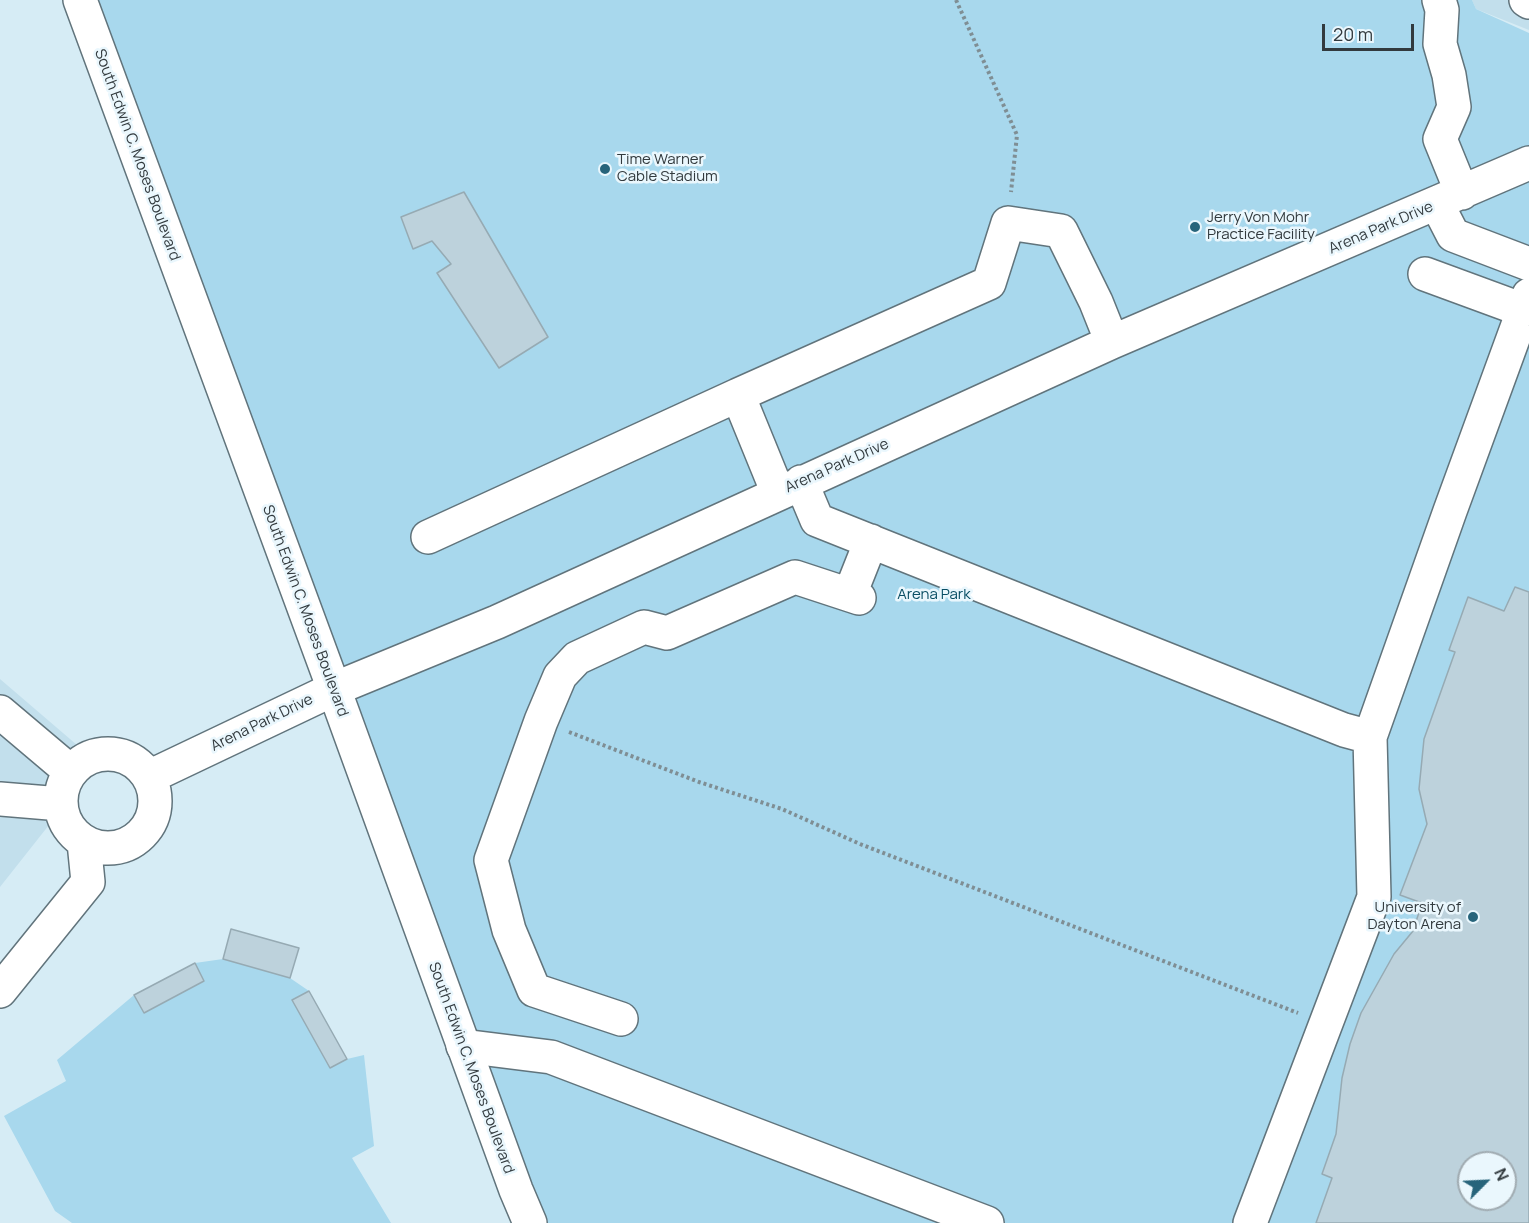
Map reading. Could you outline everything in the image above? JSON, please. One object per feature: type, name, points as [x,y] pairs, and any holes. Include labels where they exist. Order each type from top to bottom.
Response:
[{"type":"street","name":"South Edwin C. Moses Boulevard","points":[[80,0],[530,1223]]},
{"type":"street","points":[[1439,0],[1442,10],[1440,44],[1455,107],[1440,139],[1453,235],[1529,264]]},
{"type":"street","name":"Arena Park Drive","points":[[149,777],[334,689],[497,622],[1112,342],[1529,163]]},
{"type":"street","points":[[428,537],[989,283],[1008,223],[1061,231],[1112,342]]},
{"type":"street","points":[[1250,1223],[1374,897],[1370,737],[1526,303],[1425,274]]},
{"type":"street","points":[[738,395],[790,488],[817,520],[1344,730],[1370,737]]},
{"type":"street","points":[[621,1018],[534,990],[509,930],[491,860],[560,676],[577,658],[644,627],[667,633],[795,577],[855,596],[871,541]]},
{"type":"street","points":[[0,712],[70,772]]},
{"type":"street","points":[[111,754],[126,757],[140,765],[149,777],[155,792],[156,808],[151,823],[142,836],[129,845],[114,849],[99,848],[84,842],[72,832],[64,819],[61,793],[70,772],[81,762],[96,755],[111,754]]},
{"type":"street","points":[[0,799],[61,804]]},
{"type":"street","points":[[0,991],[88,882],[84,842]]},
{"type":"street","points":[[463,1046],[551,1057],[987,1223]]},
{"type":"path","points":[[956,0],[1017,135],[1008,223]]},
{"type":"path","points":[[542,721],[699,782],[782,809],[860,844],[1325,1024]]},
{"type":"shaded area","points":[[1472,0],[1529,0],[1529,30],[1476,9]]},
{"type":"shaded area","points":[[0,679],[98,763],[0,887]]},
{"type":"green space","name":"Arena Park","points":[[80,0],[1472,0],[1476,9],[1529,33],[1529,1223],[530,1223]]},
{"type":"green space","points":[[231,929],[299,948],[290,978],[309,991],[347,1059],[364,1055],[374,1146],[352,1158],[391,1223],[72,1223],[55,1211],[4,1116],[66,1081],[57,1060],[134,995],[195,963],[223,959]]},
{"type":"building","points":[[464,192],[548,337],[499,368],[437,273],[451,264],[432,241],[413,249],[401,217]]},
{"type":"building","name":"University of Dayton Arena","points":[[1515,587],[1529,592],[1529,1223],[1316,1223],[1332,1178],[1322,1174],[1336,1134],[1342,1078],[1350,1044],[1361,1013],[1394,954],[1413,931],[1422,903],[1400,895],[1427,824],[1419,789],[1424,739],[1455,652],[1449,650],[1468,597],[1504,611]]},
{"type":"building","points":[[231,929],[299,948],[290,978],[223,959]]},
{"type":"building","points":[[195,963],[204,981],[144,1013],[134,995]]},
{"type":"building","points":[[309,991],[347,1059],[330,1068],[292,1000]]},
{"type":"place","name":"Time Warner Cable Stadium","points":[[605,169]]},
{"type":"place","name":"Jerry Von Mohr Practice Facility","points":[[1195,227]]},
{"type":"place","name":"University of Dayton Arena","points":[[1473,917]]}]
